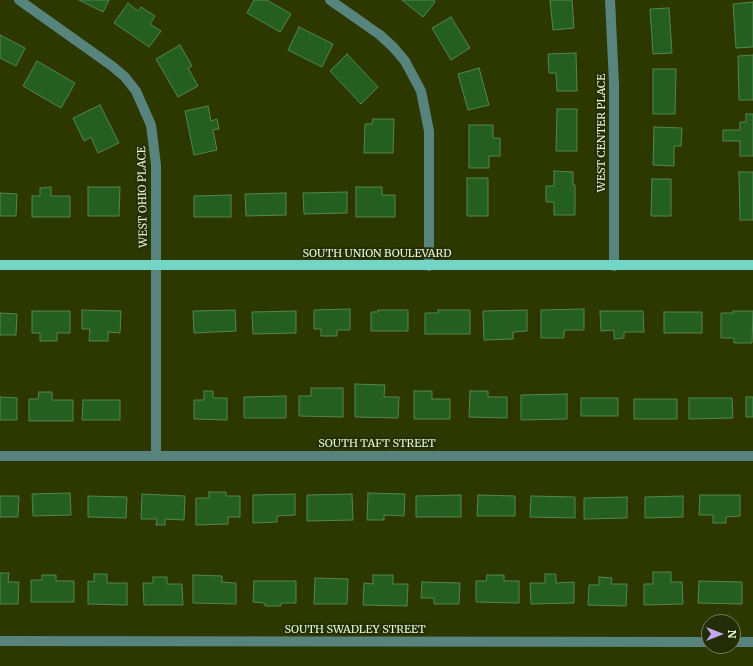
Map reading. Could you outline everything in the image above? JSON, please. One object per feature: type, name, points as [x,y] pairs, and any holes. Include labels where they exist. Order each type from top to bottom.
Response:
[{"type":"main road","name":"SOUTH UNION BOULEVARD","points":[[0,265],[753,265]]},
{"type":"street","name":"WEST OHIO PLACE","points":[[19,0],[112,66],[125,77],[136,91],[145,108],[151,125],[156,158],[156,456]]},
{"type":"street","points":[[330,0],[380,35],[393,47],[406,62],[421,91],[430,131],[429,266]]},
{"type":"street","name":"WEST CENTER PLACE","points":[[610,0],[614,84],[614,266]]},
{"type":"street","name":"SOUTH TAFT STREET","points":[[0,456],[753,456]]},
{"type":"street","name":"SOUTH SWADLEY STREET","points":[[0,641],[701,642]]},
{"type":"street","points":[[741,642],[753,642]]},
{"type":"building","points":[[79,0],[109,0],[103,12]]},
{"type":"building","points":[[254,0],[267,0],[291,14],[280,32],[247,13]]},
{"type":"building","points":[[402,0],[434,0],[435,2],[423,17]]},
{"type":"building","points":[[550,0],[572,0],[574,28],[553,30]]},
{"type":"building","points":[[753,2],[753,47],[736,48],[733,4]]},
{"type":"building","points":[[128,3],[138,11],[141,7],[155,16],[150,24],[161,31],[149,47],[114,23]]},
{"type":"building","points":[[669,8],[672,53],[653,54],[650,9]]},
{"type":"building","points":[[451,17],[470,48],[451,60],[432,28]]},
{"type":"building","points":[[299,27],[333,44],[322,67],[288,50]]},
{"type":"building","points":[[0,35],[25,48],[16,66],[0,58]]},
{"type":"building","points":[[180,45],[192,66],[188,68],[198,86],[178,97],[156,59]]},
{"type":"building","points":[[576,53],[577,91],[557,91],[556,73],[549,73],[548,54]]},
{"type":"building","points":[[347,54],[378,87],[361,104],[330,71]]},
{"type":"building","points":[[753,55],[753,100],[739,100],[738,56]]},
{"type":"building","points":[[37,61],[75,83],[61,108],[23,86]]},
{"type":"building","points":[[479,68],[489,105],[468,110],[458,74]]},
{"type":"building","points":[[653,69],[676,69],[675,114],[653,114]]},
{"type":"building","points":[[100,105],[119,143],[98,153],[91,137],[84,141],[73,118]]},
{"type":"building","points":[[208,106],[211,121],[217,119],[219,129],[213,130],[217,150],[194,155],[185,111]]},
{"type":"building","points":[[557,109],[577,109],[577,151],[556,151]]},
{"type":"building","points":[[746,114],[753,114],[753,156],[740,156],[740,141],[723,141],[723,130],[740,130],[740,122],[746,122]]},
{"type":"building","points":[[373,119],[394,119],[393,153],[364,153],[365,124],[372,124]]},
{"type":"building","points":[[469,125],[493,125],[493,138],[500,138],[500,156],[489,156],[489,168],[469,168]]},
{"type":"building","points":[[654,127],[682,128],[681,146],[674,146],[674,166],[653,165]]},
{"type":"building","points":[[554,171],[573,172],[573,185],[575,185],[575,215],[554,215],[554,202],[546,202],[546,186],[554,186]]},
{"type":"building","points":[[739,172],[753,172],[753,220],[740,220]]},
{"type":"building","points":[[467,178],[488,178],[488,216],[467,216]]},
{"type":"building","points":[[652,179],[671,179],[671,216],[651,216]]},
{"type":"building","points":[[51,187],[51,196],[70,196],[70,217],[32,217],[32,196],[40,196],[40,188]]},
{"type":"building","points":[[88,187],[120,187],[119,216],[88,216]]},
{"type":"building","points":[[356,187],[382,187],[382,195],[395,195],[395,217],[356,217]]},
{"type":"building","points":[[347,192],[347,213],[304,214],[303,193]]},
{"type":"building","points":[[0,193],[17,194],[16,216],[0,216]]},
{"type":"building","points":[[286,193],[286,215],[246,216],[245,194]]},
{"type":"building","points":[[231,195],[231,217],[194,217],[194,196]]},
{"type":"building","points":[[350,309],[350,330],[337,330],[337,336],[321,336],[321,329],[314,329],[314,310]]},
{"type":"building","points":[[584,309],[584,330],[564,330],[564,338],[541,338],[541,310]]},
{"type":"building","points":[[82,310],[121,311],[120,333],[108,332],[108,341],[89,341],[90,329],[82,329]]},
{"type":"building","points":[[235,310],[236,331],[194,333],[193,311]]},
{"type":"building","points":[[378,310],[408,310],[408,331],[371,331],[371,312],[378,312]]},
{"type":"building","points":[[438,310],[470,310],[470,334],[425,334],[425,313],[438,313]]},
{"type":"building","points":[[527,310],[527,331],[513,332],[513,339],[484,340],[483,311]]},
{"type":"building","points":[[32,311],[70,311],[70,333],[57,333],[57,341],[40,341],[40,333],[32,333]]},
{"type":"building","points":[[296,311],[296,333],[253,334],[252,312]]},
{"type":"building","points":[[600,311],[643,311],[644,332],[624,332],[624,338],[614,339],[614,330],[601,331]]},
{"type":"building","points":[[733,311],[753,311],[752,343],[734,343],[734,338],[721,338],[721,313],[734,313]]},
{"type":"building","points":[[664,312],[702,312],[702,333],[664,333]]},
{"type":"building","points":[[0,313],[17,314],[16,335],[0,335]]},
{"type":"building","points":[[355,384],[385,385],[384,397],[399,397],[398,418],[355,417]]},
{"type":"building","points":[[311,388],[343,388],[343,417],[299,416],[299,396],[311,396]]},
{"type":"building","points":[[204,391],[213,391],[213,398],[227,398],[227,420],[194,419],[194,400],[204,400]]},
{"type":"building","points":[[414,391],[432,391],[432,399],[450,399],[450,419],[414,419]]},
{"type":"building","points":[[470,391],[488,391],[488,397],[507,397],[507,418],[469,417]]},
{"type":"building","points":[[39,392],[52,392],[52,400],[73,400],[73,421],[29,421],[29,399],[38,399]]},
{"type":"building","points":[[567,394],[567,419],[521,420],[521,395]]},
{"type":"building","points":[[286,396],[286,418],[244,418],[244,397]]},
{"type":"building","points":[[0,397],[17,398],[17,420],[0,420]]},
{"type":"building","points":[[746,397],[753,397],[753,417],[746,417]]},
{"type":"building","points":[[581,398],[618,398],[618,416],[581,416]]},
{"type":"building","points":[[689,398],[732,398],[733,418],[689,419]]},
{"type":"building","points":[[634,399],[677,399],[677,419],[634,419]]},
{"type":"building","points":[[83,400],[120,400],[120,420],[82,420]]},
{"type":"building","points":[[209,492],[226,492],[226,496],[240,496],[240,517],[228,517],[228,524],[196,525],[196,498],[209,498]]},
{"type":"building","points":[[70,493],[71,515],[33,516],[32,494]]},
{"type":"building","points":[[368,493],[405,494],[404,516],[384,515],[384,520],[367,520]]},
{"type":"building","points":[[142,494],[185,496],[184,520],[165,519],[165,525],[156,525],[157,519],[141,519]]},
{"type":"building","points":[[295,494],[295,515],[277,516],[277,522],[253,523],[253,495]]},
{"type":"building","points":[[352,494],[353,520],[307,521],[307,495]]},
{"type":"building","points":[[461,495],[461,517],[416,517],[416,496]]},
{"type":"building","points":[[478,495],[515,496],[515,516],[477,516]]},
{"type":"building","points":[[700,495],[740,495],[740,516],[726,517],[726,523],[713,523],[713,515],[699,515]]},
{"type":"building","points":[[0,496],[19,496],[18,517],[0,517]]},
{"type":"building","points":[[88,496],[127,497],[126,518],[88,517]]},
{"type":"building","points":[[531,496],[575,497],[575,518],[530,517]]},
{"type":"building","points":[[683,496],[683,517],[645,518],[645,497]]},
{"type":"building","points":[[627,497],[627,518],[584,519],[584,498]]},
{"type":"building","points":[[653,572],[671,572],[671,582],[682,582],[683,604],[644,605],[644,584],[653,584]]},
{"type":"building","points":[[0,573],[9,573],[8,582],[19,582],[18,604],[0,604]]},
{"type":"building","points":[[94,574],[107,574],[107,583],[127,583],[127,605],[88,604],[88,581],[94,582]]},
{"type":"building","points":[[545,574],[556,574],[556,583],[574,582],[574,603],[531,604],[530,583],[545,583]]},
{"type":"building","points":[[42,575],[56,575],[56,581],[74,581],[74,602],[31,602],[31,580],[42,580]]},
{"type":"building","points":[[193,575],[222,576],[222,582],[236,583],[236,604],[193,603]]},
{"type":"building","points":[[373,575],[393,575],[393,584],[408,584],[407,606],[363,605],[364,583],[373,584]]},
{"type":"building","points":[[487,575],[504,575],[504,581],[519,581],[519,603],[476,602],[476,581],[486,581]]},
{"type":"building","points":[[153,577],[167,577],[167,584],[182,584],[183,605],[144,605],[143,583],[153,583]]},
{"type":"building","points":[[599,577],[612,578],[611,584],[627,584],[626,606],[588,605],[589,585],[599,585]]},
{"type":"building","points":[[315,578],[348,579],[347,604],[314,604]]},
{"type":"building","points":[[254,581],[296,581],[296,603],[281,603],[281,606],[265,606],[265,603],[253,602]]},
{"type":"building","points":[[699,581],[742,582],[742,604],[698,603]]},
{"type":"building","points":[[422,582],[460,583],[459,604],[434,604],[434,598],[421,598]]}]
